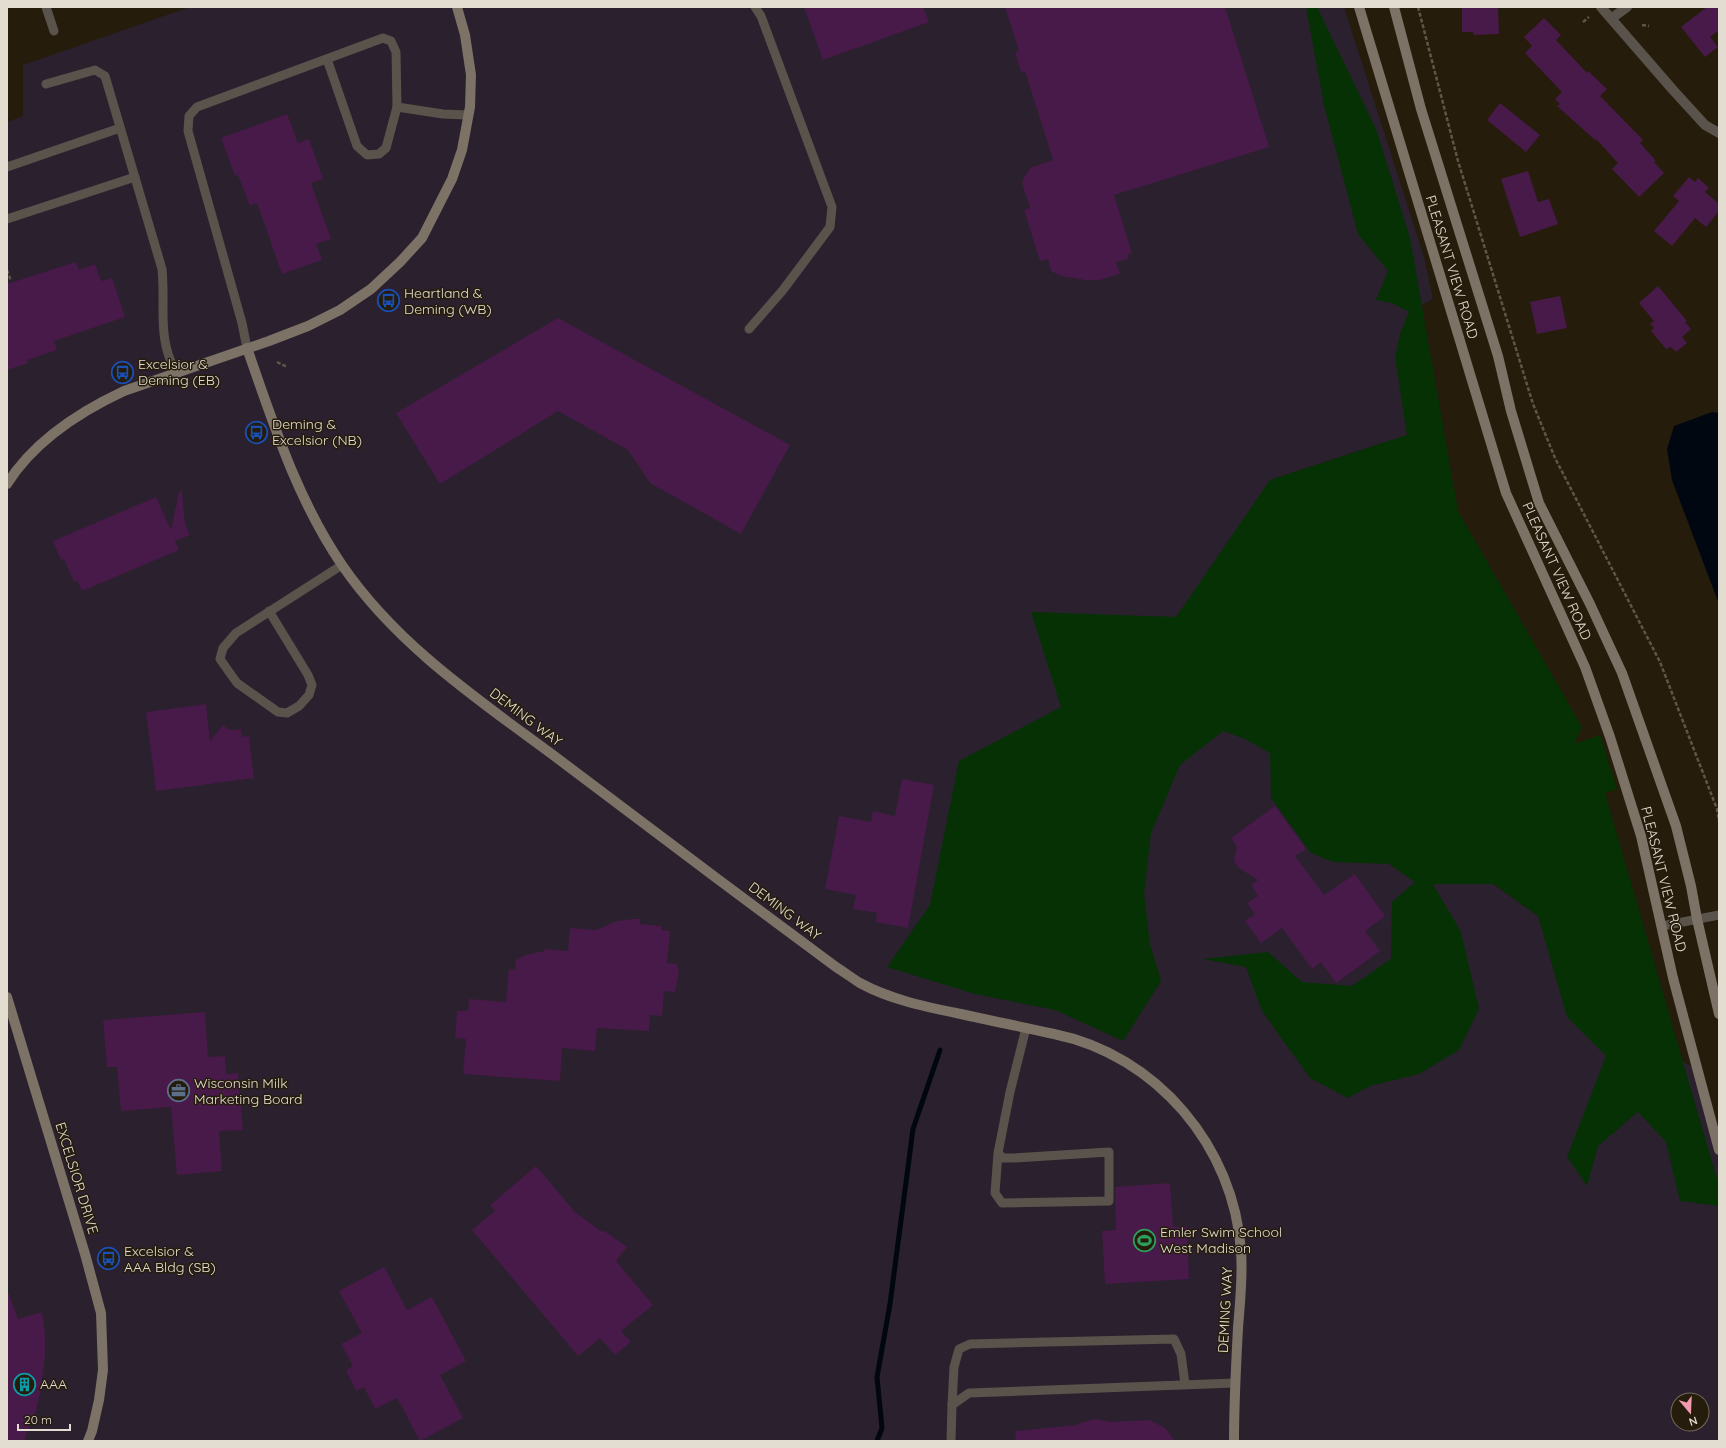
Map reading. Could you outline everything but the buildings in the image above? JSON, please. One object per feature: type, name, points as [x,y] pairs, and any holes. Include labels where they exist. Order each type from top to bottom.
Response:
[{"type":"street","points":[[7,484],[32,453],[51,435],[74,418],[99,403],[124,391],[308,326],[340,310],[371,289],[400,262],[422,238],[452,179],[462,150],[468,115],[470,75],[465,35],[457,7]]},
{"type":"street","name":"PLEASANT VIEW ROAD","points":[[1359,7],[1506,493],[1585,667],[1608,730],[1641,836],[1673,978],[1719,1150]]},
{"type":"street","name":"PLEASANT VIEW ROAD","points":[[1394,7],[1420,109],[1498,356],[1511,411],[1539,503],[1590,604],[1622,673],[1676,826],[1691,886],[1719,1014]]},
{"type":"street","points":[[1601,7],[1705,125],[1719,132]]},
{"type":"street","points":[[1612,18],[1627,7]]},
{"type":"street","name":"DEMING WAY","points":[[247,348],[289,465],[304,500],[320,531],[364,596],[422,655],[507,722],[836,967],[861,984],[918,1005],[1058,1034],[1086,1043],[1131,1066],[1162,1088],[1179,1105],[1210,1148],[1221,1169],[1233,1202],[1241,1251],[1234,1441]]},
{"type":"street","name":"EXCELSIOR DRIVE","points":[[7,997],[85,1254],[100,1313],[103,1370],[99,1400],[92,1431],[88,1441]]},
{"type":"lane","points":[[46,7],[54,31]]},
{"type":"lane","points":[[749,329],[783,290],[830,227],[832,207],[761,16],[755,7]]},
{"type":"lane","points":[[247,348],[242,323],[188,131],[188,116],[198,107],[383,38],[391,41],[396,52],[397,107],[386,148],[379,154],[367,155],[357,146],[327,59]]},
{"type":"lane","points":[[46,84],[95,70],[105,76],[162,269],[166,350],[176,373]]},
{"type":"lane","points":[[397,107],[443,114],[468,115]]},
{"type":"lane","points":[[7,167],[120,128]]},
{"type":"lane","points":[[7,219],[135,177]]},
{"type":"lane","points":[[269,611],[312,684],[309,695],[299,706],[287,713],[278,712],[237,683],[220,659],[223,648],[236,633],[269,611],[342,565]]},
{"type":"lane","points":[[1662,926],[1719,915]]},
{"type":"lane","points":[[998,1153],[1003,1158],[1014,1158],[1109,1152],[1109,1200],[1002,1203],[995,1192],[998,1153],[1010,1092],[1026,1028]]},
{"type":"lane","points":[[951,1441],[954,1367],[959,1349],[970,1344],[1174,1338],[1181,1354],[1185,1384]]},
{"type":"lane","points":[[952,1405],[969,1394],[1235,1383]]},
{"type":"path","points":[[1418,7],[1458,161],[1532,404],[1555,458],[1660,662],[1718,809],[1719,821]]},
{"type":"path","points":[[1583,22],[1589,17]]},
{"type":"path","points":[[1642,25],[1649,26]]},
{"type":"path","points":[[7,270],[11,281]]},
{"type":"path","points":[[277,362],[287,367]]},
{"type":"shaded area","points":[[190,7],[1344,7],[1424,257],[1433,299],[1409,312],[1407,435],[1270,480],[1454,856],[1538,916],[1587,1004],[1703,1073],[1719,1148],[1719,1441],[7,1441],[7,122],[23,116],[23,65]]},
{"type":"shaded area","points":[[1712,412],[1719,413],[1719,604],[1672,480],[1667,449],[1674,426]]},
{"type":"green space","points":[[1306,7],[1317,7],[1376,129],[1410,238],[1458,511],[1582,727],[1574,744],[1600,735],[1617,789],[1605,793],[1719,1186],[1719,1206],[1680,1201],[1666,1142],[1638,1112],[1598,1146],[1587,1186],[1567,1157],[1606,1056],[1567,1017],[1538,916],[1494,884],[1433,884],[1461,932],[1479,1009],[1459,1050],[1419,1074],[1370,1086],[1348,1098],[1310,1078],[1262,1011],[1246,967],[1203,959],[1268,952],[1302,982],[1352,986],[1391,959],[1392,902],[1415,882],[1389,864],[1333,862],[1311,853],[1271,798],[1270,753],[1245,739],[1223,731],[1180,765],[1151,833],[1144,894],[1150,944],[1161,981],[1123,1041],[1055,1010],[975,994],[887,967],[930,905],[959,761],[1061,707],[1031,612],[1176,617],[1270,480],[1407,435],[1395,357],[1401,331],[1409,312],[1392,303],[1376,300],[1388,271],[1358,234],[1324,105]]},
{"type":"waterway","points":[[877,1441],[882,1428],[877,1377],[890,1304],[913,1129],[940,1050]]},
{"type":"place","name":"Heartland & Deming (WB)","points":[[388,301]]},
{"type":"place","name":"Excelsior & Deming (EB)","points":[[122,372]]},
{"type":"place","name":"Deming & Excelsior (NB)","points":[[256,432]]},
{"type":"place","name":"Wisconsin Milk Marketing Board","points":[[179,1091]]},
{"type":"place","name":"Emler Swim School West Madison","points":[[1145,1240]]},
{"type":"place","name":"Excelsior & AAA Bldg (SB)","points":[[109,1259]]},
{"type":"place","name":"AAA","points":[[24,1384]]}]
